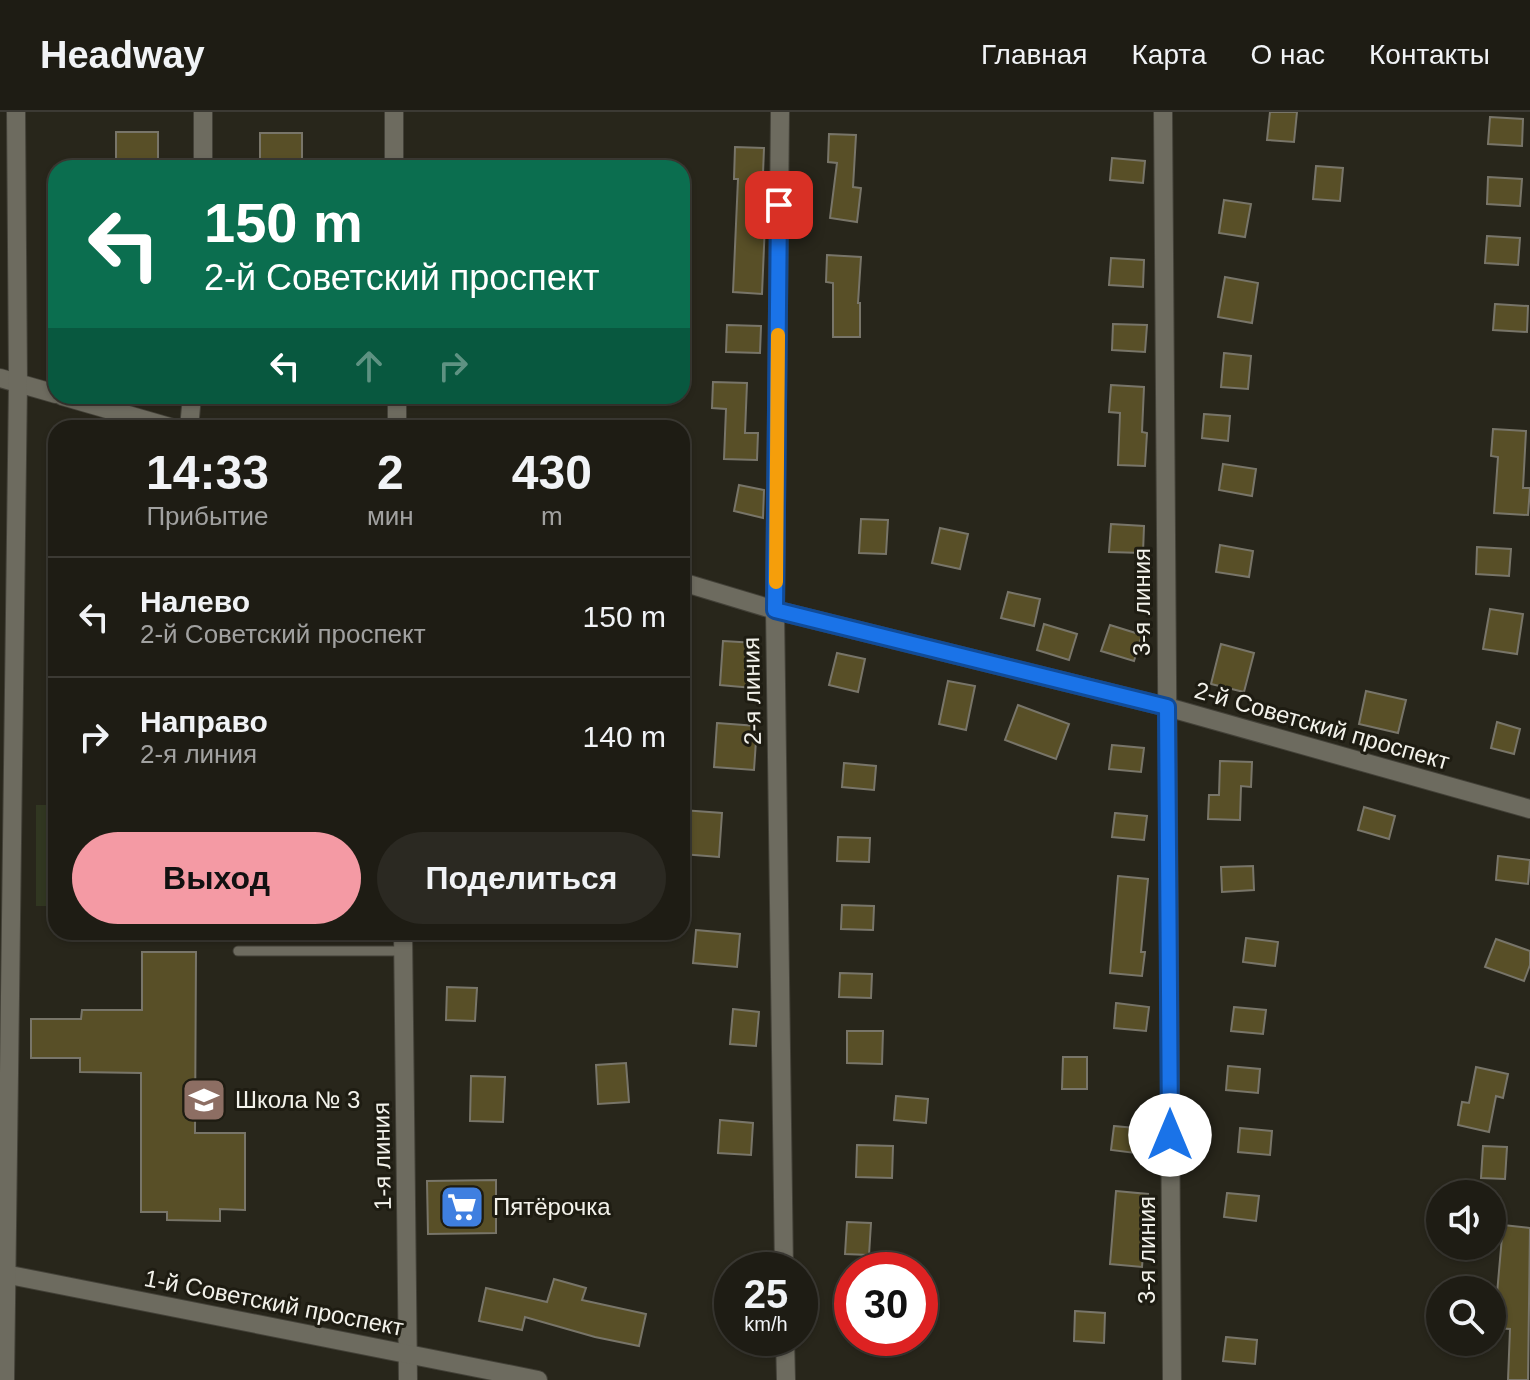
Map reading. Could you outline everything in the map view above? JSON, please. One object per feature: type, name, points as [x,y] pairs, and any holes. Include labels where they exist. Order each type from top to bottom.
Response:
[{"type":"street","points":[[5,1380],[5,812],[9,381],[16,112]]},
{"type":"street","points":[[203,112],[203,160]]},
{"type":"street","points":[[394,112],[394,160]]},
{"type":"street","name":"2-я линия","points":[[780,112],[775,610],[784,1252]]},
{"type":"street","name":"3-я линия","points":[[1163,112],[1172,1380]]},
{"type":"street","points":[[9,381],[48,392]]},
{"type":"street","points":[[90,404],[145,420]]},
{"type":"street","name":"2-й Советский проспект","points":[[690,584],[775,610],[1167,707],[1530,809]]},
{"type":"street","name":"1-я линия","points":[[403,940],[408,1380]]},
{"type":"street","name":"1-й Советский проспект","points":[[3,1273],[538,1380]]},
{"type":"street","points":[[785,1356],[786,1380]]},
{"type":"lane","points":[[238,951],[404,951]]},
{"type":"green space","points":[[36,805],[48,805],[48,906],[36,906]]},
{"type":"building","points":[[1270,112],[1297,112],[1294,142],[1267,140]]},
{"type":"building","points":[[1490,117],[1523,119],[1522,146],[1488,144]]},
{"type":"building","points":[[116,132],[158,132],[158,160],[116,160]]},
{"type":"building","points":[[260,133],[302,133],[302,160],[260,160]]},
{"type":"building","points":[[829,134],[856,135],[853,187],[861,188],[857,222],[830,218],[837,163],[828,162]]},
{"type":"building","points":[[735,147],[764,148],[762,200],[766,200],[762,294],[733,292],[738,179],[734,179]]},
{"type":"building","points":[[1112,158],[1145,161],[1143,183],[1110,180]]},
{"type":"building","points":[[1316,166],[1343,168],[1340,201],[1313,199]]},
{"type":"building","points":[[1488,177],[1522,179],[1520,206],[1487,204]]},
{"type":"building","points":[[1224,200],[1251,204],[1245,237],[1219,233]]},
{"type":"building","points":[[1487,236],[1520,238],[1518,265],[1485,263]]},
{"type":"building","points":[[827,255],[861,257],[858,303],[860,337],[833,337],[833,283],[826,282]]},
{"type":"building","points":[[1111,258],[1144,260],[1143,287],[1109,285]]},
{"type":"building","points":[[1225,277],[1258,283],[1252,323],[1218,317]]},
{"type":"building","points":[[1495,304],[1528,306],[1527,332],[1493,330]]},
{"type":"building","points":[[1113,324],[1147,325],[1145,352],[1112,350]]},
{"type":"building","points":[[727,325],[761,326],[760,353],[726,352]]},
{"type":"building","points":[[1224,353],[1251,356],[1248,389],[1221,387]]},
{"type":"building","points":[[713,382],[747,383],[745,433],[758,433],[757,460],[724,459],[726,409],[712,408]]},
{"type":"building","points":[[1111,385],[1144,387],[1142,432],[1147,433],[1145,466],[1118,465],[1120,413],[1109,412]]},
{"type":"building","points":[[1204,414],[1230,416],[1228,441],[1202,438]]},
{"type":"building","points":[[1493,429],[1526,431],[1523,488],[1530,488],[1528,515],[1494,513],[1498,457],[1491,456]]},
{"type":"building","points":[[1223,464],[1256,469],[1252,496],[1219,490]]},
{"type":"building","points":[[739,485],[764,490],[763,518],[734,511]]},
{"type":"building","points":[[861,519],[888,520],[886,554],[859,553]]},
{"type":"building","points":[[1111,524],[1144,526],[1143,553],[1109,552]]},
{"type":"building","points":[[940,528],[968,534],[960,569],[932,563]]},
{"type":"building","points":[[1220,545],[1253,551],[1249,577],[1216,572]]},
{"type":"building","points":[[1477,547],[1511,549],[1509,576],[1476,574]]},
{"type":"building","points":[[1008,592],[1040,599],[1034,626],[1001,618]]},
{"type":"building","points":[[1490,609],[1523,614],[1517,654],[1483,649]]},
{"type":"building","points":[[1044,624],[1077,634],[1069,660],[1037,650]]},
{"type":"building","points":[[1110,625],[1142,635],[1134,661],[1101,651]]},
{"type":"building","points":[[723,641],[756,643],[753,688],[720,685]]},
{"type":"building","points":[[1221,644],[1254,653],[1244,692],[1211,684]]},
{"type":"building","points":[[837,653],[865,659],[858,692],[829,685]]},
{"type":"building","points":[[948,681],[975,686],[966,730],[939,724]]},
{"type":"building","points":[[1366,691],[1406,700],[1398,733],[1359,724]]},
{"type":"building","points":[[1018,705],[1069,724],[1056,759],[1005,740]]},
{"type":"building","points":[[1497,722],[1520,729],[1514,754],[1491,748]]},
{"type":"building","points":[[717,723],[757,726],[754,770],[714,767]]},
{"type":"building","points":[[1112,745],[1144,748],[1141,772],[1109,769]]},
{"type":"building","points":[[1220,761],[1252,762],[1251,787],[1241,786],[1240,820],[1208,819],[1209,795],[1219,795]]},
{"type":"building","points":[[844,763],[876,766],[874,790],[842,787]]},
{"type":"building","points":[[1364,807],[1395,816],[1389,839],[1358,830]]},
{"type":"building","points":[[690,811],[722,813],[719,857],[690,855]]},
{"type":"building","points":[[1115,813],[1147,816],[1144,840],[1112,837]]},
{"type":"building","points":[[838,837],[870,838],[869,862],[837,861]]},
{"type":"building","points":[[1498,856],[1530,860],[1528,884],[1496,880]]},
{"type":"building","points":[[1253,866],[1254,890],[1222,892],[1221,867]]},
{"type":"building","points":[[1118,876],[1148,879],[1141,952],[1145,952],[1142,976],[1110,973]]},
{"type":"building","points":[[842,905],[874,906],[873,930],[841,929]]},
{"type":"building","points":[[696,930],[740,934],[737,967],[693,963]]},
{"type":"building","points":[[1246,938],[1278,942],[1275,966],[1243,962]]},
{"type":"building","points":[[1496,939],[1530,951],[1530,965],[1524,981],[1485,967]]},
{"type":"building","points":[[142,952],[196,952],[195,1133],[245,1133],[245,1210],[220,1209],[220,1221],[167,1220],[167,1212],[141,1212],[141,1073],[80,1072],[80,1058],[31,1058],[31,1019],[81,1019],[82,1010],[142,1010]]},
{"type":"building","points":[[840,973],[872,974],[871,998],[839,997]]},
{"type":"building","points":[[447,987],[477,988],[475,1021],[446,1020]]},
{"type":"building","points":[[1116,1003],[1149,1007],[1146,1031],[1114,1028]]},
{"type":"building","points":[[1234,1007],[1266,1010],[1263,1034],[1231,1031]]},
{"type":"building","points":[[733,1009],[759,1012],[756,1046],[730,1044]]},
{"type":"building","points":[[847,1031],[883,1031],[882,1064],[847,1063]]},
{"type":"building","points":[[1063,1057],[1087,1057],[1087,1089],[1062,1089]]},
{"type":"building","points":[[626,1063],[629,1102],[598,1104],[596,1065]]},
{"type":"building","points":[[1228,1066],[1260,1069],[1258,1093],[1226,1090]]},
{"type":"building","points":[[1476,1067],[1508,1074],[1503,1098],[1496,1096],[1489,1132],[1458,1125],[1462,1102],[1469,1103]]},
{"type":"building","points":[[471,1076],[505,1077],[503,1122],[470,1121]]},
{"type":"building","points":[[896,1096],[928,1099],[926,1123],[894,1120]]},
{"type":"building","points":[[720,1120],[753,1123],[751,1155],[718,1153]]},
{"type":"building","points":[[1114,1126],[1146,1129],[1143,1154],[1111,1150]]},
{"type":"building","points":[[1240,1128],[1272,1131],[1270,1155],[1238,1152]]},
{"type":"building","points":[[857,1145],[893,1146],[892,1178],[856,1177]]},
{"type":"building","points":[[1483,1146],[1507,1147],[1505,1179],[1481,1178]]},
{"type":"building","name":"Пятёрочка","points":[[496,1180],[496,1233],[428,1234],[427,1181]]},
{"type":"building","points":[[1116,1191],[1148,1194],[1142,1267],[1110,1264]]},
{"type":"building","points":[[1227,1193],[1259,1196],[1256,1221],[1224,1217]]},
{"type":"building","points":[[847,1222],[871,1223],[869,1252],[845,1252]]},
{"type":"building","points":[[1506,1225],[1530,1228],[1528,1380],[1508,1380],[1510,1329],[1506,1329],[1506,1276],[1499,1276],[1500,1260],[1506,1260]]},
{"type":"building","points":[[554,1279],[586,1288],[582,1300],[646,1314],[639,1346],[525,1317],[522,1330],[479,1321],[486,1288],[547,1302]]},
{"type":"building","points":[[1075,1311],[1105,1313],[1104,1343],[1074,1341]]},
{"type":"building","points":[[1226,1337],[1257,1340],[1255,1364],[1223,1361]]},
{"type":"slow traffic","points":[[776,582],[778,335]]},
{"type":"place","name":"Школа № 3","points":[[204,1100]]},
{"type":"place","name":"Пятёрочка","points":[[462,1207]]},
{"type":"route","points":[[779,205],[775,610],[1167,707],[1170,1135]]}]
